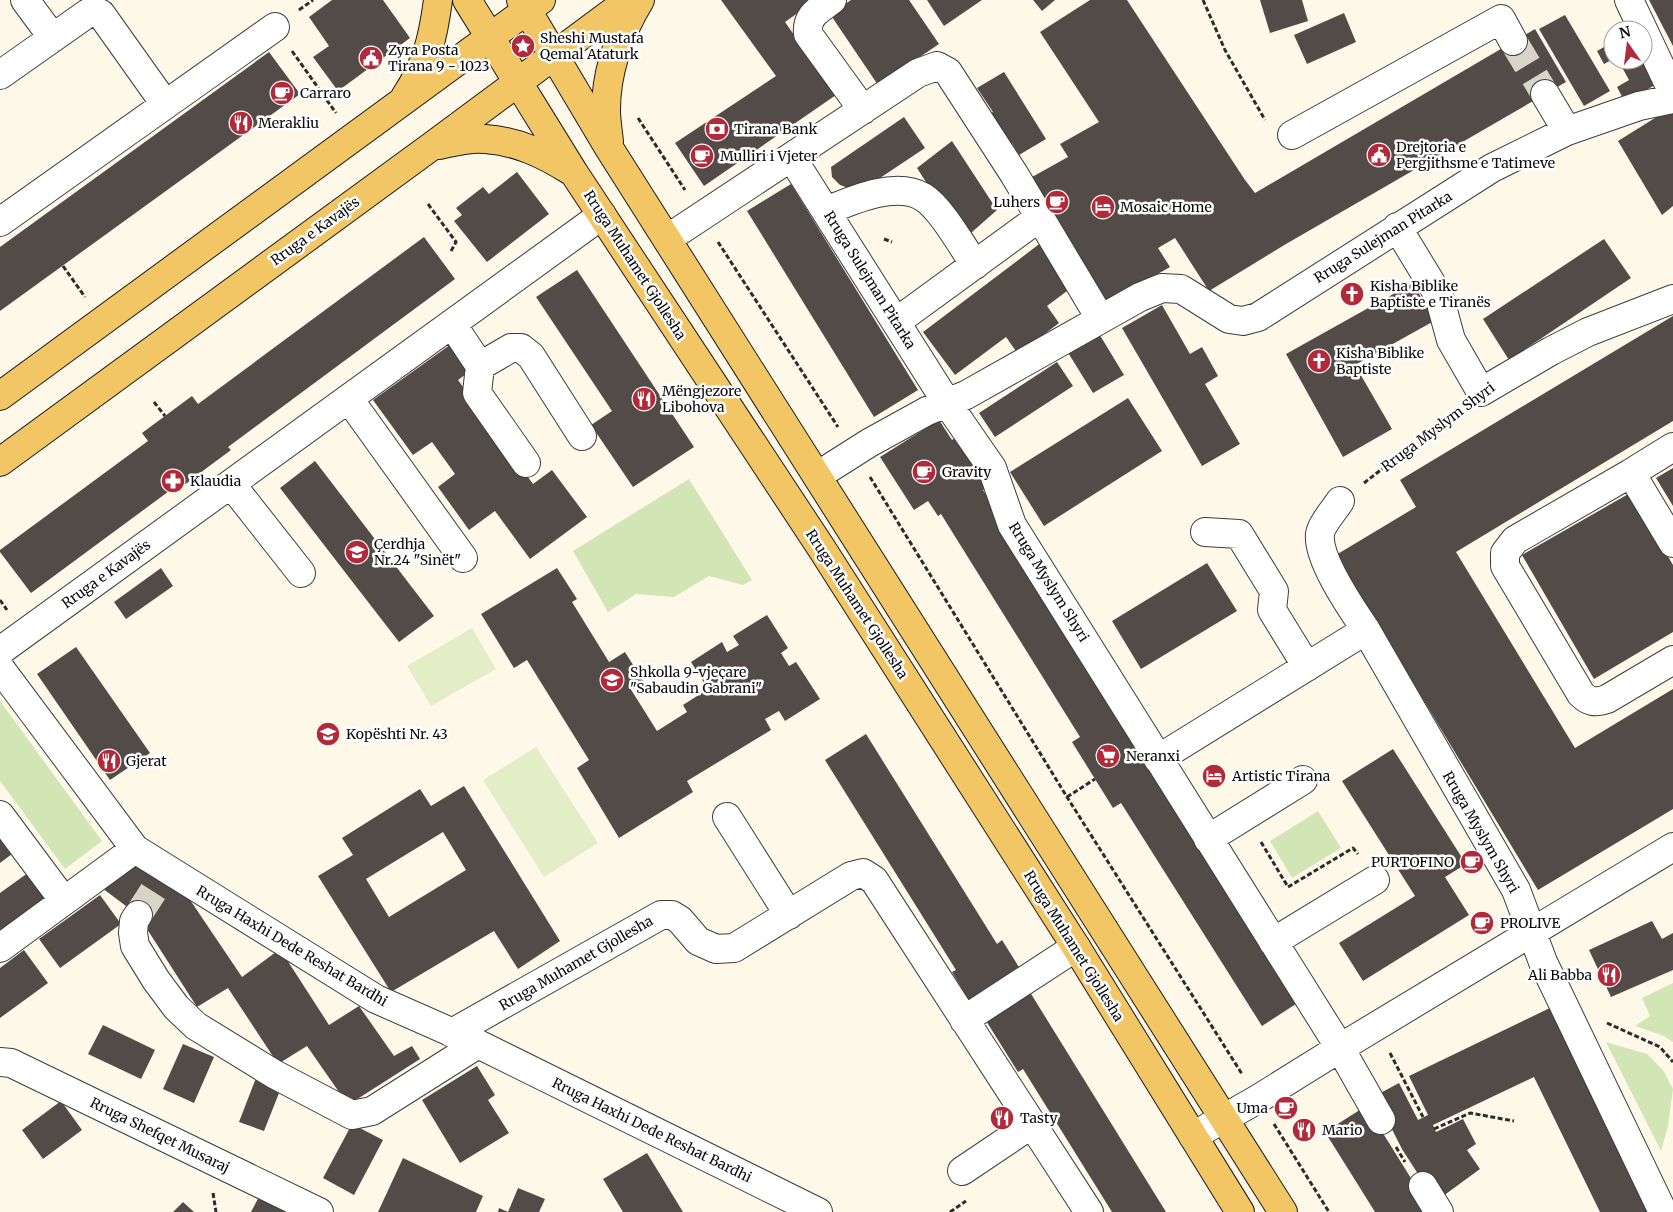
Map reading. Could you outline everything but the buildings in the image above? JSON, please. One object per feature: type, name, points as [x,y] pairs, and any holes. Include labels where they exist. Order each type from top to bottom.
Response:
[{"type":"main road","points":[[399,105],[414,82],[426,58],[434,31],[438,0]]},
{"type":"main road","name":"Rruga Muhamet Gjollesha","points":[[467,0],[574,173],[804,521],[1076,947],[1240,1212]]},
{"type":"main road","name":"Rruga e Kavajës","points":[[0,462],[629,0]]},
{"type":"main road","points":[[609,148],[606,110],[610,72],[628,20],[640,0]]},
{"type":"main road","points":[[0,396],[491,38],[530,4],[555,56],[609,148],[1283,1212]]},
{"type":"main road","points":[[432,146],[467,139],[484,138],[501,141],[527,147],[574,173]]},
{"type":"street","points":[[25,0],[53,38]]},
{"type":"street","points":[[832,0],[811,16],[807,24],[808,34],[863,110]]},
{"type":"street","points":[[1629,0],[1673,93]]},
{"type":"street","points":[[0,75],[88,13],[95,11],[101,14],[165,104]]},
{"type":"street","points":[[1292,135],[1501,19],[1513,41]]},
{"type":"street","points":[[0,222],[275,28]]},
{"type":"street","points":[[667,239],[918,73],[936,66],[948,72],[1014,174],[1100,318]]},
{"type":"street","points":[[1545,94],[1567,131]]},
{"type":"street","name":"Rruga Sulejman Pitarka","points":[[817,476],[854,452],[927,411],[966,396],[1100,318],[1140,297],[1162,288],[1182,289],[1229,319],[1244,321],[1258,317],[1492,168],[1567,131],[1639,106],[1673,99]]},
{"type":"street","name":"Rruga Sulejman Pitarka","points":[[792,158],[947,403]]},
{"type":"street","points":[[826,211],[855,199],[881,192],[909,191],[924,198],[939,212],[974,265]]},
{"type":"street","name":"Rruga e Kavajës","points":[[0,651],[602,215]]},
{"type":"street","points":[[896,322],[1040,217]]},
{"type":"street","points":[[1397,227],[1439,296],[1451,340],[1481,392]]},
{"type":"street","name":"Rruga Myslym Shyri","points":[[1481,392],[1551,351],[1588,332],[1673,299]]},
{"type":"street","points":[[452,324],[480,366],[477,393],[526,463]]},
{"type":"street","points":[[480,366],[511,348],[521,348],[531,356],[582,436]]},
{"type":"street","points":[[348,398],[463,558]]},
{"type":"street","name":"Rruga Myslym Shyri","points":[[947,403],[992,468],[1012,525],[1340,1048],[1381,1120]]},
{"type":"street","points":[[1673,447],[1515,540],[1505,553],[1505,566],[1581,694],[1588,701],[1599,702],[1606,699],[1673,660]]},
{"type":"street","points":[[1631,473],[1673,543]]},
{"type":"street","points":[[231,484],[301,573]]},
{"type":"street","name":"Rruga Myslym Shyri","points":[[1340,501],[1320,533],[1322,555],[1346,600],[1366,630],[1516,890],[1543,962],[1663,1212]]},
{"type":"street","points":[[1205,532],[1240,534],[1274,591],[1272,610],[1307,667]]},
{"type":"street","points":[[1158,759],[1366,630]]},
{"type":"street","name":"Rruga Haxhi Dede Reshat Bardhi","points":[[0,668],[135,849],[164,876],[376,999],[478,1044],[818,1212]]},
{"type":"street","points":[[1208,839],[1303,780]]},
{"type":"street","points":[[0,815],[64,901]]},
{"type":"street","points":[[727,817],[789,915]]},
{"type":"street","points":[[1193,1136],[1258,1099],[1673,847]]},
{"type":"street","points":[[0,948],[135,849]]},
{"type":"street","points":[[1273,942],[1368,870]]},
{"type":"street","name":"Rruga Muhamet Gjollesha","points":[[452,1033],[661,915],[672,915],[680,920],[698,941],[716,949],[734,948],[851,876],[863,873],[874,880],[1089,1212]]},
{"type":"street","points":[[138,916],[134,921],[135,946],[156,980],[176,1006],[212,1036],[274,1074],[352,1115],[372,1111],[478,1044]]},
{"type":"street","points":[[964,1020],[1076,947]]},
{"type":"street","name":"Rruga Shefqet Musaraj","points":[[0,1062],[11,1063],[319,1212]]},
{"type":"street","points":[[962,1171],[1032,1124]]},
{"type":"street","points":[[1423,1186],[1439,1212]]},
{"type":"path","points":[[1203,0],[1225,50],[1270,127],[1279,135],[1292,135]]},
{"type":"path","points":[[275,28],[336,114]]},
{"type":"path","points":[[636,114],[854,452],[1067,797],[1329,1212]]},
{"type":"path","points":[[428,204],[456,242],[450,253]]},
{"type":"path","points":[[884,239],[892,242]]},
{"type":"path","points":[[63,266],[85,297]]},
{"type":"path","name":"Rruga Myslym Shyri","points":[[1340,501],[1481,392]]},
{"type":"path","points":[[154,402],[165,416]]},
{"type":"path","points":[[1067,797],[1095,779]]},
{"type":"path","points":[[1268,836],[1260,841],[1288,887],[1353,848],[1368,870]]},
{"type":"path","points":[[1601,1021],[1660,1047],[1673,1062]]},
{"type":"path","points":[[1376,1026],[1423,1117]]},
{"type":"path","points":[[1434,1129],[1470,1113],[1514,1121]]},
{"type":"path","points":[[1381,1120],[1398,1151],[1423,1186]]},
{"type":"green space","points":[[689,479],[752,580],[743,585],[709,576],[674,597],[636,594],[608,612],[573,551]]},
{"type":"green space","points":[[472,628],[496,669],[431,706],[407,666]]},
{"type":"green space","points":[[0,701],[102,841],[65,869],[0,781]]},
{"type":"green space","points":[[536,747],[598,843],[544,877],[483,780]]},
{"type":"green space","points":[[1318,811],[1341,848],[1292,878],[1270,841]]},
{"type":"green space","points":[[1673,983],[1673,1042],[1664,1036],[1635,1026],[1650,1016],[1642,998]]},
{"type":"green space","points":[[1606,1042],[1647,1054],[1663,1070],[1673,1089],[1668,1126],[1661,1151]]},
{"type":"tunnel","points":[[1513,41],[1545,94]]},
{"type":"tunnel","points":[[138,915],[160,881]]},
{"type":"place","name":"Sheshi Mustafa Qemal Ataturk","points":[[523,46]]},
{"type":"place","name":"Zyra Posta Tirana 9 - 1023","points":[[371,58]]},
{"type":"place","name":"Carraro","points":[[282,93]]},
{"type":"place","name":"Merakliu","points":[[241,123]]},
{"type":"place","name":"Tirana Bank","points":[[717,129]]},
{"type":"place","name":"Drejtoria e Pergjithsme e Tatimeve","points":[[1379,155]]},
{"type":"place","name":"Mulliri i Vjeter","points":[[702,156]]},
{"type":"place","name":"Luhers","points":[[1057,202]]},
{"type":"place","name":"Mosaic Home","points":[[1103,207]]},
{"type":"place","name":"Kisha Biblike Baptiste e Tiranës","points":[[1352,294]]},
{"type":"place","name":"Kisha Biblike Baptiste","points":[[1319,361]]},
{"type":"place","name":"Mëngjezore Libohova","points":[[644,399]]},
{"type":"place","name":"Gravity","points":[[924,472]]},
{"type":"place","name":"Klaudia","points":[[173,481]]},
{"type":"place","name":"Çerdhja Nr.24 \"Sinët\"","points":[[357,552]]},
{"type":"place","name":"Shkolla 9-vjeçare \"Sabaudin Gabrani\"","points":[[612,680]]},
{"type":"place","name":"Kopështi Nr. 43","points":[[328,734]]},
{"type":"place","name":"Neranxi","points":[[1108,756]]},
{"type":"place","name":"Gjerat","points":[[109,761]]},
{"type":"place","name":"Artistic Tirana","points":[[1214,776]]},
{"type":"place","name":"PURTOFINO","points":[[1472,862]]},
{"type":"place","name":"PROLIVE","points":[[1482,923]]},
{"type":"place","name":"Ali Babba","points":[[1609,975]]},
{"type":"place","name":"Uma","points":[[1286,1108]]},
{"type":"place","name":"Tasty","points":[[1002,1118]]},
{"type":"place","name":"Mario","points":[[1304,1130]]}]
